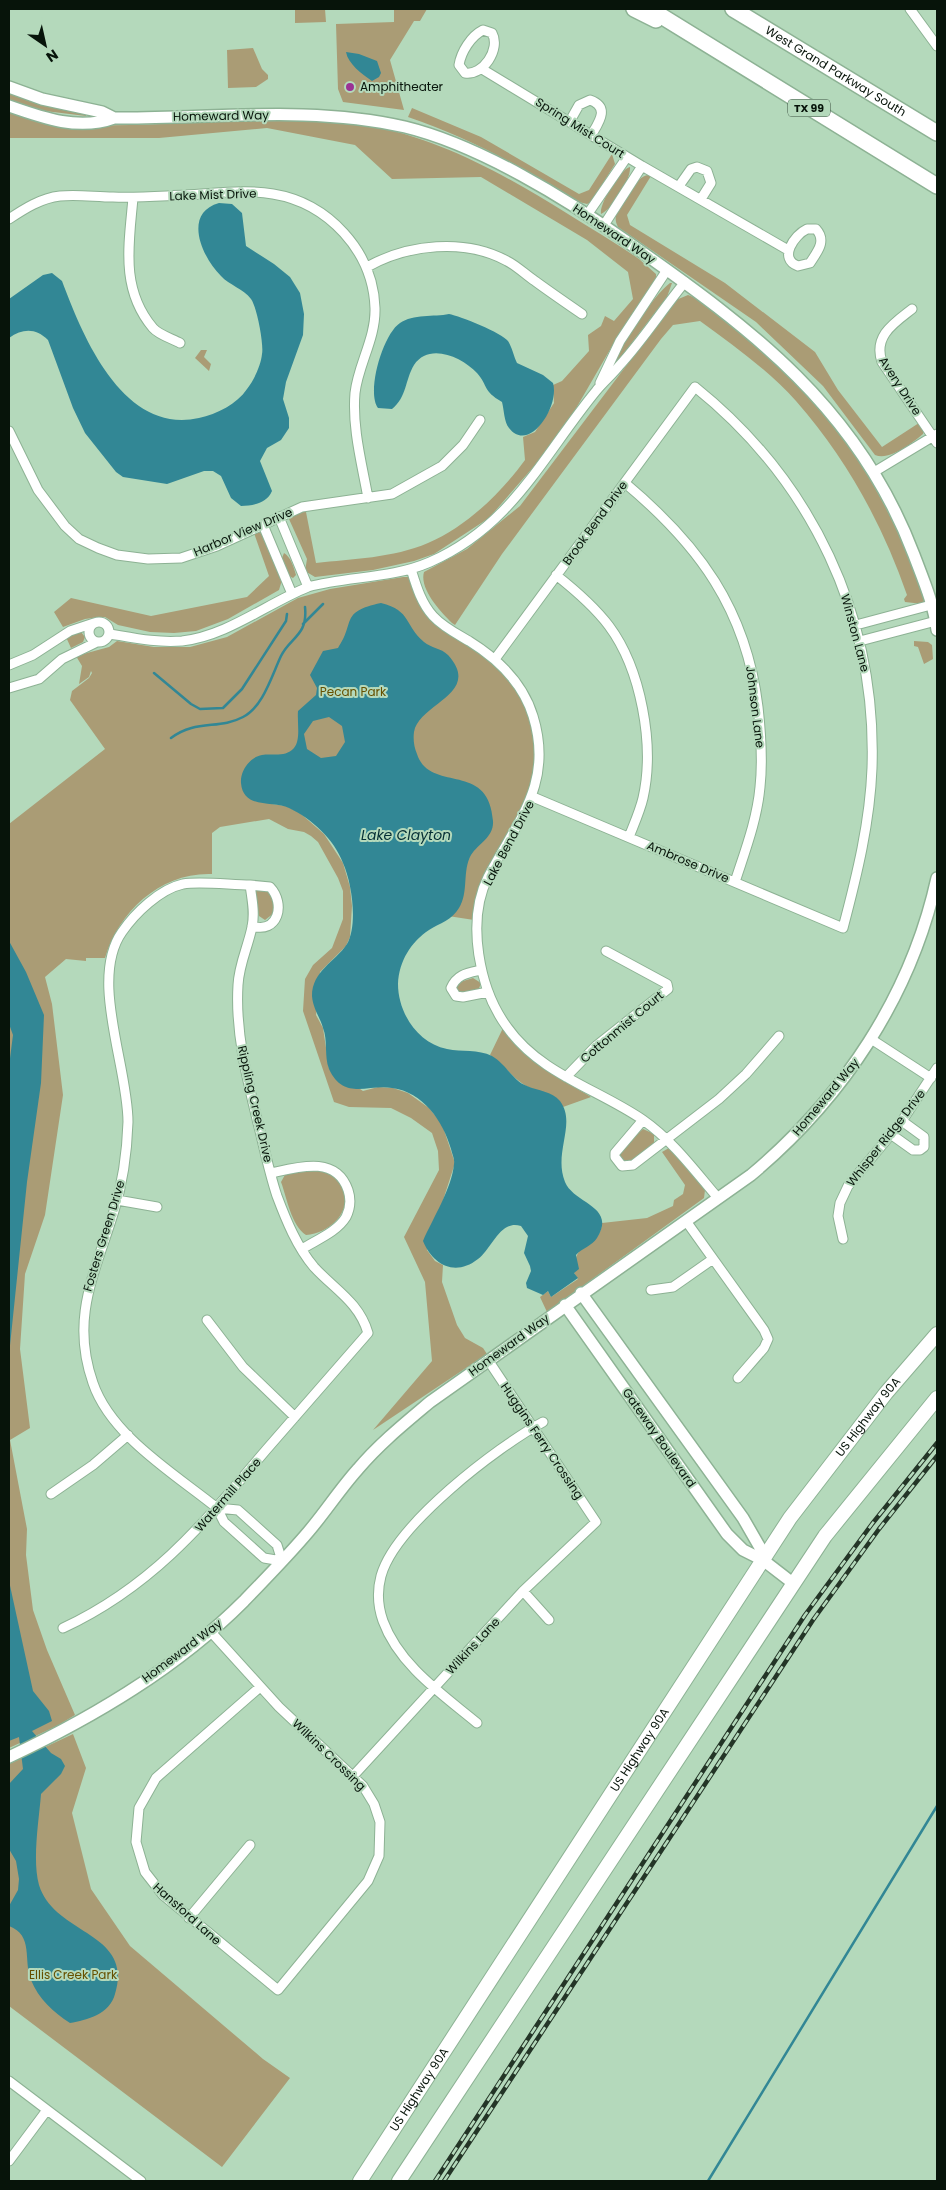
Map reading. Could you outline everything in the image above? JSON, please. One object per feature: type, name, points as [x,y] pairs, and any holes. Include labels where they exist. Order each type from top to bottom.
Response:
[{"type":"highway","name":"TX 99","points":[[634,9],[669,27],[688,32],[935,186]]},
{"type":"highway","points":[[650,9],[688,32]]},
{"type":"highway","name":"West Grand Parkway South","points":[[733,9],[937,133]]},
{"type":"main road","name":"US Highway 90A","points":[[360,2181],[790,1518],[828,1465],[937,1334]]},
{"type":"main road","points":[[399,2181],[825,1536],[937,1398]]},
{"type":"street","points":[[914,11],[937,46]]},
{"type":"street","name":"Spring Mist Court","points":[[483,30],[492,34],[495,42],[482,69],[471,74],[465,73],[459,65],[474,35],[483,30]]},
{"type":"street","name":"Spring Mist Court","points":[[482,69],[642,166],[680,186],[788,250]]},
{"type":"street","name":"Homeward Way","points":[[9,87],[42,99],[102,112],[114,118]]},
{"type":"street","points":[[570,121],[579,105],[590,100],[596,102],[602,111],[602,116],[592,134]]},
{"type":"street","name":"Homeward Way","points":[[9,106],[62,122],[100,123],[114,118],[311,114],[384,123],[430,135],[473,151],[588,215],[684,282],[762,342],[787,365],[835,417],[874,472],[908,539],[934,604],[937,624]]},
{"type":"street","points":[[588,215],[627,157]]},
{"type":"street","points":[[604,225],[642,166]]},
{"type":"street","points":[[680,186],[691,169],[697,167],[707,171],[712,183],[701,199]]},
{"type":"street","name":"Lake Mist Drive","points":[[9,219],[28,207],[60,196],[133,198],[241,193],[281,196],[308,204],[329,218],[349,238],[367,267],[375,309],[372,333],[355,392],[356,424],[368,498]]},
{"type":"street","points":[[133,198],[127,261],[130,280],[139,303],[154,330],[180,343]]},
{"type":"street","name":"Spring Mist Court","points":[[807,229],[816,229],[821,237],[820,246],[807,265],[794,265],[788,256],[788,250],[800,234],[807,229]]},
{"type":"street","points":[[367,267],[384,257],[415,249],[447,246],[479,251],[507,261],[582,314]]},
{"type":"street","points":[[596,390],[620,340],[667,270]]},
{"type":"street","points":[[110,634],[161,642],[189,640],[234,624],[308,587],[411,568],[448,553],[468,541],[497,519],[518,496],[596,390],[620,366],[684,282]]},
{"type":"street","name":"Avery Drive","points":[[912,309],[890,325],[880,342],[878,352],[882,362],[936,438]]},
{"type":"street","name":"Brook Bend Drive","points":[[495,659],[695,387]]},
{"type":"street","name":"Winston Lane","points":[[695,387],[740,425],[785,479],[824,543],[839,577],[856,625],[866,664],[873,728],[872,769],[864,839],[843,928]]},
{"type":"street","name":"Harbor View Drive","points":[[9,432],[38,490],[51,509],[79,539],[98,548],[131,557],[180,558],[216,546],[302,508],[392,494],[442,466],[463,445],[480,420]]},
{"type":"street","points":[[874,472],[936,438]]},
{"type":"street","name":"Johnson Lane","points":[[625,482],[655,508],[685,539],[711,572],[730,607],[747,650],[754,678],[760,723],[761,780],[755,820],[735,882]]},
{"type":"street","points":[[279,517],[308,587]]},
{"type":"street","points":[[263,525],[292,594]]},
{"type":"street","points":[[275,554],[291,547]]},
{"type":"street","name":"Lake Bend Drive","points":[[411,568],[424,604],[431,614],[446,627],[495,659],[518,685],[534,716],[540,763],[533,797],[487,879],[479,919],[478,956],[481,970],[488,992],[501,1019],[529,1052],[566,1077],[623,1107],[667,1139],[718,1198]]},
{"type":"street","points":[[556,575],[577,592],[609,626],[624,653],[642,707],[646,739],[647,775],[643,799],[629,837]]},
{"type":"street","points":[[856,625],[934,604]]},
{"type":"street","points":[[9,665],[33,655],[70,631],[94,623],[105,623],[110,634]]},
{"type":"street","points":[[94,623],[89,630],[89,634],[97,642]]},
{"type":"street","points":[[860,641],[937,624]]},
{"type":"street","points":[[9,688],[39,679],[62,659],[105,640],[110,634]]},
{"type":"street","name":"Ambrose Drive","points":[[533,797],[843,928]]},
{"type":"street","name":"Homeward Way","points":[[9,1757],[82,1721],[132,1689],[211,1632],[282,1561],[309,1531],[359,1468],[388,1438],[430,1402],[564,1305],[751,1175],[791,1139],[834,1092],[886,1014],[912,960],[937,878]]},
{"type":"street","name":"Fosters Green Drive","points":[[217,1508],[238,1510],[277,1545],[282,1561],[264,1558],[224,1522],[217,1508],[116,1424],[97,1394],[87,1362],[82,1331],[87,1292],[117,1200],[124,1169],[128,1121],[125,1083],[108,981],[112,951],[122,931],[134,917],[166,891],[184,884],[250,885]]},
{"type":"street","points":[[250,885],[270,887],[275,892],[280,910],[277,918],[264,927],[252,926]]},
{"type":"street","name":"Rippling Creek Drive","points":[[250,885],[254,912],[252,926],[240,963],[238,1025],[247,1075],[271,1173],[286,1219],[302,1249],[314,1266],[335,1284],[364,1319],[368,1333]]},
{"type":"street","name":"Cottonmist Court","points":[[566,1077],[596,1046],[668,989],[667,984],[663,980],[640,971],[606,951]]},
{"type":"street","points":[[481,970],[456,978],[452,992],[456,996],[463,997],[488,992]]},
{"type":"street","points":[[643,1120],[615,1153],[615,1158],[622,1166],[633,1165],[719,1099],[746,1074],[779,1036]]},
{"type":"street","points":[[871,1039],[931,1078]]},
{"type":"street","name":"Whisper Ridge Drive","points":[[843,1239],[838,1216],[842,1197],[852,1181],[892,1135],[937,1068]]},
{"type":"street","points":[[892,1135],[913,1150],[920,1150],[924,1147],[924,1137],[902,1121]]},
{"type":"street","points":[[271,1173],[313,1165],[325,1166],[334,1171],[346,1185],[350,1205],[346,1216],[331,1232],[302,1249]]},
{"type":"street","points":[[117,1200],[157,1207]]},
{"type":"street","points":[[686,1221],[764,1330],[768,1339],[764,1348],[738,1378]]},
{"type":"street","points":[[651,1290],[673,1287],[712,1259]]},
{"type":"street","name":"Gateway Boulevard","points":[[581,1293],[743,1518],[762,1551],[763,1560]]},
{"type":"street","name":"Gateway Boulevard","points":[[564,1305],[727,1534],[743,1550],[763,1560],[794,1584]]},
{"type":"street","points":[[207,1320],[243,1367],[295,1417]]},
{"type":"street","name":"Watermill Place","points":[[63,1628],[104,1606],[154,1570],[195,1533],[368,1333]]},
{"type":"street","name":"Huggins Ferry Crossing","points":[[488,1360],[596,1522]]},
{"type":"street","points":[[477,1724],[435,1688],[407,1660],[389,1635],[379,1608],[381,1576],[390,1557],[409,1531],[442,1496],[481,1464],[543,1422]]},
{"type":"street","points":[[51,1494],[88,1470],[128,1435]]},
{"type":"street","name":"Wilkins Lane","points":[[354,1775],[523,1591],[596,1522]]},
{"type":"street","points":[[523,1591],[549,1620]]},
{"type":"street","name":"Wilkins Crossing","points":[[211,1632],[260,1687],[354,1775],[368,1794],[380,1822],[379,1856],[368,1881],[278,1990]]},
{"type":"street","name":"Hansford Lane","points":[[260,1687],[162,1771],[151,1785],[139,1808],[136,1834],[142,1865],[158,1889],[189,1918],[278,1990]]},
{"type":"street","points":[[189,1918],[250,1845]]},
{"type":"street","points":[[9,2081],[141,2181]]},
{"type":"street","points":[[9,2161],[47,2110]]},
{"type":"green space","points":[[295,9],[325,9],[326,22],[295,23]]},
{"type":"green space","points":[[394,9],[427,9],[420,21],[414,21],[390,60],[404,110],[343,102],[338,89],[336,24],[394,22]]},
{"type":"green space","points":[[253,48],[262,69],[268,75],[268,79],[256,87],[228,88],[227,50]]},
{"type":"green space","points":[[9,91],[32,101],[86,114],[86,116],[45,111],[12,102],[9,101]]},
{"type":"green space","points":[[412,108],[481,137],[579,194],[589,190],[612,154],[615,164],[591,202],[587,204],[579,202],[538,177],[475,144],[408,117]]},
{"type":"green space","points":[[9,110],[87,125],[300,119],[366,125],[393,131],[446,149],[520,185],[639,259],[656,274],[656,281],[622,329],[571,417],[535,465],[489,518],[434,554],[414,561],[373,570],[315,577],[305,571],[307,559],[289,519],[290,516],[303,510],[306,512],[316,563],[387,555],[415,548],[456,528],[494,497],[525,460],[523,437],[535,432],[554,403],[553,385],[562,381],[589,351],[588,335],[601,326],[605,316],[614,321],[633,299],[628,272],[587,240],[481,177],[392,179],[355,145],[267,128],[159,138],[9,138]]},
{"type":"green space","points":[[630,167],[628,179],[620,194],[611,206],[601,214],[603,203],[611,187],[621,174]]},
{"type":"green space","points":[[648,175],[651,176],[627,215],[630,225],[725,283],[815,352],[838,390],[882,447],[922,421],[925,427],[923,434],[894,453],[887,456],[875,455],[823,386],[756,322],[618,227],[616,216],[621,204],[634,185]]},
{"type":"green space","points":[[672,283],[667,297],[614,366],[622,347],[637,322],[655,298]]},
{"type":"green space","points":[[688,295],[700,300],[766,351],[797,381],[825,413],[850,447],[892,521],[910,560],[925,600],[923,604],[905,602],[904,599],[907,595],[874,517],[847,468],[814,423],[774,379],[750,358],[700,321],[673,325],[661,339],[502,554],[455,625],[452,623],[437,607],[428,593],[423,579],[424,572],[467,549],[520,506],[676,300]]},
{"type":"green space","points":[[201,350],[207,350],[204,357],[211,364],[209,371],[195,358]]},
{"type":"green space","points":[[253,530],[265,535],[282,580],[279,590],[228,619],[196,631],[174,633],[150,632],[118,625],[105,617],[85,619],[63,627],[54,612],[71,598],[151,616],[247,597],[269,576]]},
{"type":"green space","points":[[284,553],[289,557],[293,566],[296,575],[293,578],[289,576],[282,558]]},
{"type":"green space","name":"Pecan Park","points":[[408,577],[412,581],[426,611],[506,672],[529,711],[537,742],[536,769],[529,795],[498,851],[474,920],[435,914],[351,799],[272,804],[286,806],[300,813],[324,834],[343,863],[350,887],[352,906],[350,937],[346,946],[320,972],[316,1015],[323,1028],[329,1068],[363,1091],[378,1087],[393,1088],[408,1093],[429,1108],[442,1124],[455,1163],[427,1250],[435,1261],[443,1265],[442,1282],[457,1325],[465,1338],[483,1348],[487,1354],[373,1430],[432,1361],[425,1282],[404,1237],[439,1170],[438,1151],[432,1133],[411,1118],[391,1108],[349,1107],[334,1102],[303,1011],[305,979],[313,965],[332,948],[343,919],[343,891],[318,842],[304,832],[288,829],[269,819],[220,827],[212,833],[212,874],[193,875],[159,887],[132,910],[120,925],[105,958],[86,958],[86,961],[66,959],[45,977],[52,1004],[63,1095],[45,1215],[25,1274],[20,1349],[30,1428],[10,1440],[27,1529],[26,1555],[33,1610],[47,1650],[75,1715],[57,1726],[9,1748],[9,824],[105,749],[70,700],[72,691],[89,678],[92,673],[91,671],[89,677],[79,684],[82,666],[76,656],[109,647],[117,641],[154,647],[190,647],[227,637],[298,598],[330,589]]},
{"type":"green space","points":[[81,632],[85,637],[83,642],[71,648],[66,637]]},
{"type":"green space","points":[[914,641],[928,642],[932,645],[933,659],[924,664],[918,647],[914,646]]},
{"type":"green space","points":[[259,889],[267,891],[275,902],[274,913],[265,920],[259,916],[255,892]]},
{"type":"green space","points":[[473,978],[481,983],[478,991],[460,994],[456,987],[460,982]]},
{"type":"green space","points":[[503,1028],[533,1059],[591,1097],[563,1107],[550,1094],[528,1087],[519,1081],[490,1055]]},
{"type":"green space","points":[[643,1129],[654,1134],[654,1144],[632,1161],[622,1161],[619,1155],[622,1147]]},
{"type":"green space","points":[[669,1148],[705,1190],[704,1198],[547,1312],[540,1297],[548,1291],[551,1297],[578,1279],[574,1273],[577,1255],[581,1249],[596,1239],[601,1230],[602,1223],[647,1218],[673,1206],[674,1200],[683,1194],[685,1185],[662,1152]]},
{"type":"green space","points":[[322,1168],[335,1176],[342,1185],[346,1196],[344,1206],[339,1217],[331,1225],[320,1232],[306,1235],[301,1231],[293,1218],[281,1182],[286,1173]]},
{"type":"green space","name":"Ellis Creek Park","points":[[73,1734],[86,1768],[72,1813],[91,1889],[130,1946],[263,2059],[290,2078],[222,2167],[9,2006],[9,1764]]},
{"type":"water","points":[[346,52],[359,54],[377,61],[381,73],[379,77],[372,81],[364,75],[352,65]]},
{"type":"water","points":[[219,203],[232,204],[242,213],[246,246],[290,277],[300,293],[304,314],[303,335],[286,382],[283,399],[289,418],[289,428],[281,440],[267,448],[260,461],[272,491],[263,501],[246,506],[241,506],[231,498],[221,476],[213,471],[204,471],[167,484],[123,477],[116,472],[85,433],[73,408],[48,340],[34,331],[19,332],[9,338],[9,299],[43,275],[52,273],[62,281],[82,328],[110,377],[128,397],[148,412],[172,419],[199,418],[213,414],[232,404],[243,394],[255,377],[259,368],[262,343],[258,318],[251,299],[221,276],[207,258],[202,247],[199,236],[201,216],[208,208]]},
{"type":"water","points":[[449,314],[480,325],[498,334],[508,341],[517,363],[543,375],[553,383],[552,403],[541,424],[534,431],[525,435],[517,434],[509,428],[505,419],[502,402],[488,391],[481,378],[471,367],[446,354],[428,354],[420,358],[411,371],[401,399],[397,404],[392,409],[378,408],[374,390],[375,377],[382,351],[394,329],[400,323],[411,318]]},
{"type":"water","name":"Lake Clayton","points":[[381,603],[398,610],[407,619],[418,636],[427,644],[448,655],[457,668],[458,679],[454,689],[418,722],[414,732],[414,746],[424,766],[434,773],[471,784],[481,790],[489,802],[493,821],[493,827],[489,836],[474,851],[468,861],[464,895],[459,908],[449,918],[417,940],[407,953],[401,968],[398,984],[401,1005],[411,1025],[418,1033],[436,1046],[492,1056],[522,1084],[549,1093],[557,1098],[565,1110],[566,1129],[562,1171],[565,1182],[577,1196],[598,1212],[602,1219],[602,1227],[595,1241],[576,1255],[579,1269],[574,1273],[578,1278],[551,1297],[548,1291],[543,1295],[527,1288],[526,1283],[531,1271],[524,1253],[528,1236],[521,1226],[507,1227],[478,1259],[461,1267],[453,1268],[446,1266],[439,1262],[427,1249],[423,1241],[446,1193],[453,1173],[454,1158],[443,1128],[430,1110],[413,1095],[383,1087],[349,1088],[335,1079],[329,1069],[322,1024],[313,1001],[313,987],[316,980],[325,967],[347,944],[350,936],[353,915],[351,892],[343,863],[328,838],[306,818],[283,806],[253,801],[243,791],[241,778],[244,769],[250,762],[258,756],[283,754],[294,748],[298,736],[298,711],[316,695],[317,688],[310,675],[323,651],[338,648],[354,614],[368,606]],"holes":[[[329,717],[342,726],[345,742],[336,756],[321,758],[307,749],[304,734],[313,721]]]},
{"type":"water","points":[[9,941],[26,972],[44,1015],[41,1083],[27,1182],[9,1355],[9,1066],[13,1035],[9,1024]]},
{"type":"water","points":[[9,1581],[33,1691],[49,1711],[52,1721],[32,1731],[51,1753],[61,1759],[65,1766],[61,1774],[41,1794],[36,1852],[39,1885],[48,1902],[60,1915],[104,1945],[113,1958],[118,1973],[115,1994],[108,2007],[90,2018],[70,2023],[52,2010],[34,1987],[29,1973],[25,1942],[17,1930],[9,1926],[9,1906],[18,1890],[19,1879],[16,1861],[9,1849],[9,1784],[23,1769],[19,1737],[9,1741]]},
{"type":"waterway","points":[[303,624],[323,604]]},
{"type":"waterway","points":[[171,738],[180,732],[198,726],[234,721],[250,712],[266,690],[281,656],[301,630],[304,624],[305,607]]},
{"type":"waterway","points":[[154,673],[191,704],[200,709],[223,708],[242,689],[286,621],[287,614]]},
{"type":"waterway","points":[[708,2181],[937,1806]]},
{"type":"railway","points":[[435,2181],[805,1615],[872,1524],[937,1443]]},
{"type":"railway","points":[[444,2181],[813,1620],[879,1529],[937,1456]]},
{"type":"place","name":"Amphitheater","points":[[350,87]]}]
